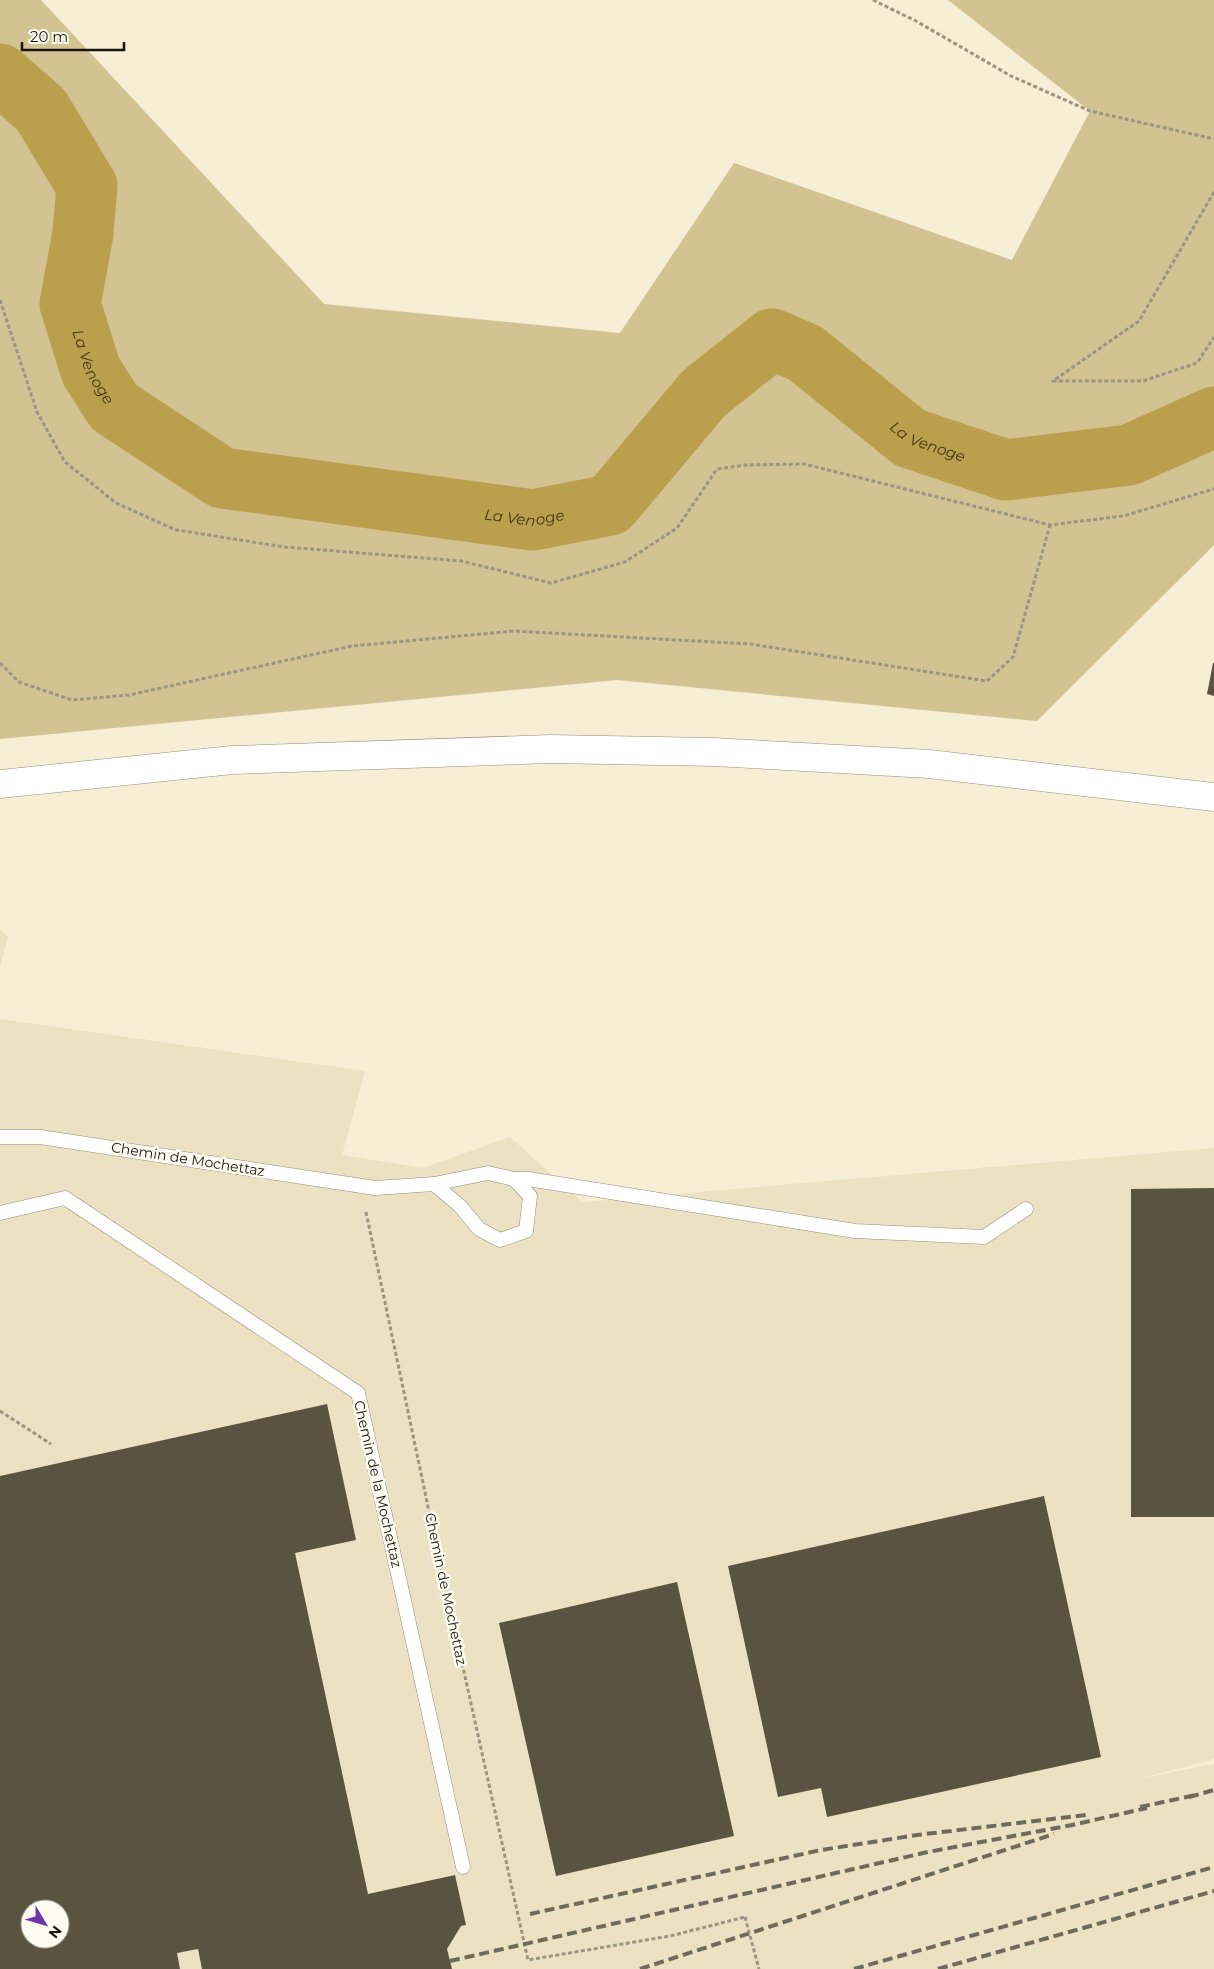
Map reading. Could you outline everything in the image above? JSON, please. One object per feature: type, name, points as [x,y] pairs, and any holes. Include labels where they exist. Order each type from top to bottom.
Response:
[{"type":"main road","points":[[0,784],[232,760],[550,749],[714,752],[929,764],[1214,797]]},
{"type":"lane","name":"Chemin de Mochettaz","points":[[0,1137],[40,1137],[375,1188],[434,1184],[488,1173],[514,1179],[528,1179],[855,1231],[984,1237],[1026,1209]]},
{"type":"lane","points":[[434,1184],[460,1206],[479,1229],[500,1240],[526,1231],[530,1196],[514,1179]]},
{"type":"lane","name":"Chemin de la Mochettaz","points":[[0,1213],[66,1198],[358,1393],[463,1867]]},
{"type":"path","points":[[873,0],[916,21],[1011,76],[1090,111],[1214,139]]},
{"type":"path","points":[[1214,192],[1139,321],[1053,381],[1143,381],[1197,364],[1214,337]]},
{"type":"path","points":[[0,300],[37,412],[65,462],[116,503],[176,530],[285,547],[462,561],[551,584],[625,562],[677,528],[717,469],[746,465],[804,464],[1050,525],[1123,516],[1214,489]]},
{"type":"path","points":[[0,663],[19,682],[72,700],[130,695],[352,646],[514,631],[750,644],[987,680],[1013,656],[1050,525]]},
{"type":"path","name":"Chemin de Mochettaz","points":[[365,1208],[442,1573],[528,1960],[670,1936],[745,1917],[759,1969]]},
{"type":"path","points":[[0,1411],[51,1444]]},
{"type":"shaded area","points":[[0,0],[41,0],[324,304],[620,333],[734,163],[1012,260],[1090,111],[948,0],[1214,0],[1214,545],[1037,721],[617,680],[0,739]]},
{"type":"shaded area","points":[[0,929],[8,937],[0,966]]},
{"type":"shaded area","points":[[0,1019],[365,1071],[342,1155],[423,1168],[510,1137],[582,1202],[1214,1148],[1214,1759],[1138,1779],[1214,1764],[1214,1969],[0,1969]]},
{"type":"building","points":[[1214,663],[1214,696],[1207,694]]},
{"type":"building","points":[[1214,1188],[1214,1517],[1131,1517],[1131,1189]]},
{"type":"building","points":[[327,1404],[356,1540],[295,1553],[368,1894],[455,1875],[466,1925],[461,1926],[447,1949],[452,1969],[202,1969],[198,1949],[177,1953],[180,1969],[0,1969],[0,1476]]},
{"type":"building","points":[[1044,1496],[1101,1757],[827,1817],[821,1788],[778,1797],[728,1566]]},
{"type":"building","points":[[677,1582],[734,1836],[556,1876],[499,1623]]},
{"type":"waterway","name":"La Venoge","points":[[0,74],[41,110],[87,186],[83,233],[70,304],[91,371],[114,407],[222,478],[533,520],[610,505],[704,393],[772,339],[805,353],[910,438],[1006,470],[1129,455],[1214,417]]},
{"type":"railway","points":[[1189,1797],[1214,1790]]},
{"type":"railway","points":[[1140,1807],[1196,1795]]},
{"type":"railway","points":[[450,1961],[928,1852],[1072,1825],[1147,1808]]},
{"type":"railway","points":[[530,1914],[821,1850],[917,1835],[1086,1815]]},
{"type":"railway","points":[[640,1969],[1054,1834]]},
{"type":"railway","points":[[854,1969],[1214,1867]]},
{"type":"railway","points":[[938,1969],[1214,1891]]}]
